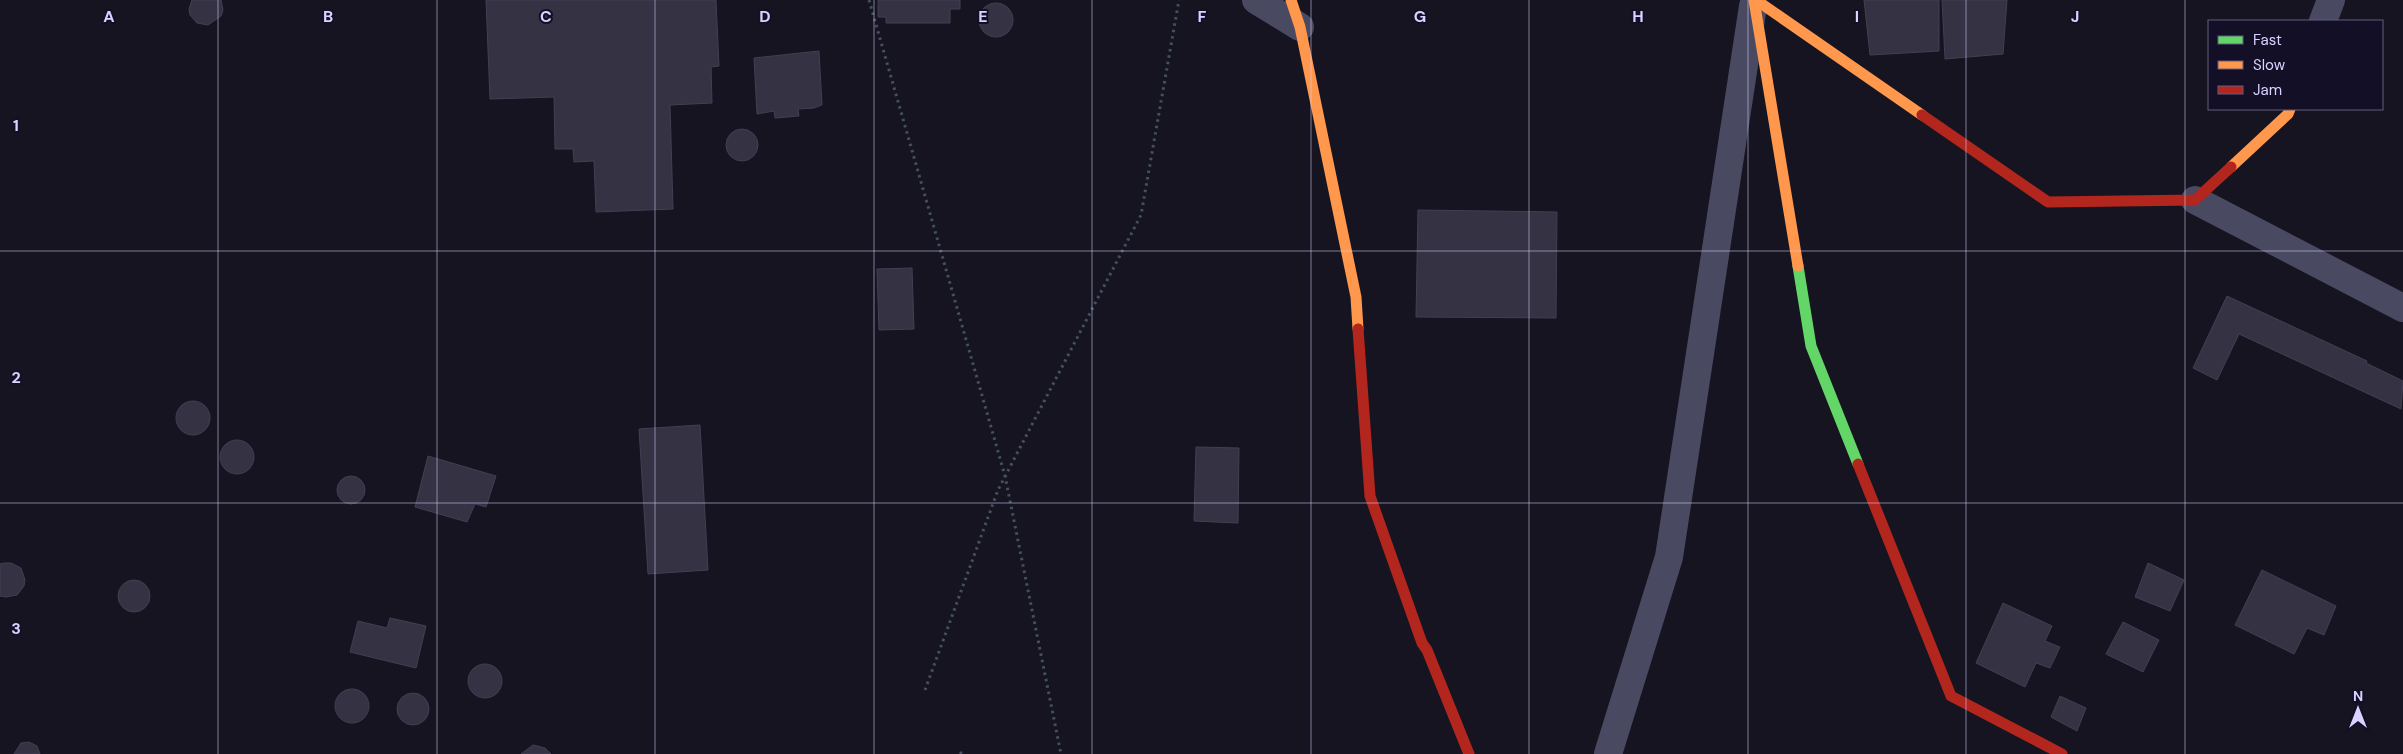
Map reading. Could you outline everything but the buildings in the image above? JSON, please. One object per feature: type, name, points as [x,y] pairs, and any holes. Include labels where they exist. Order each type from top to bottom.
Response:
[{"type":"street","points":[[1256,0],[1300,26]]},
{"type":"street","points":[[1291,0],[1300,26],[1356,298],[1370,496],[1422,643],[1427,650],[1469,754]]},
{"type":"street","points":[[1755,0],[2048,202],[2195,200],[2403,308]]},
{"type":"street","points":[[1608,754],[1669,557],[1755,0]]},
{"type":"street","points":[[1755,0],[1811,346],[1951,696],[2062,754]]},
{"type":"street","points":[[2323,20],[2331,0]]},
{"type":"street","points":[[2195,200],[2288,114],[2290,110]]},
{"type":"path","points":[[869,0],[1005,476],[1061,754]]},
{"type":"path","points":[[926,690],[998,490],[1141,216],[1179,0]]},
{"type":"traffic: fast","points":[[1798,266],[1811,346],[1858,464]]},
{"type":"traffic: slow","points":[[1291,0],[1300,27],[1356,297],[1358,329]]},
{"type":"traffic: slow","points":[[1754,0],[1798,266]]},
{"type":"traffic: slow","points":[[1756,0],[1922,115]]},
{"type":"traffic: slow","points":[[2231,167],[2288,114],[2290,110]]},
{"type":"traffic: jam","points":[[1922,115],[2048,202],[2195,200],[2231,167]]},
{"type":"traffic: jam","points":[[1358,329],[1370,496],[1422,643],[1427,650],[1469,754]]},
{"type":"traffic: jam","points":[[1858,464],[1951,696],[2062,754]]}]
